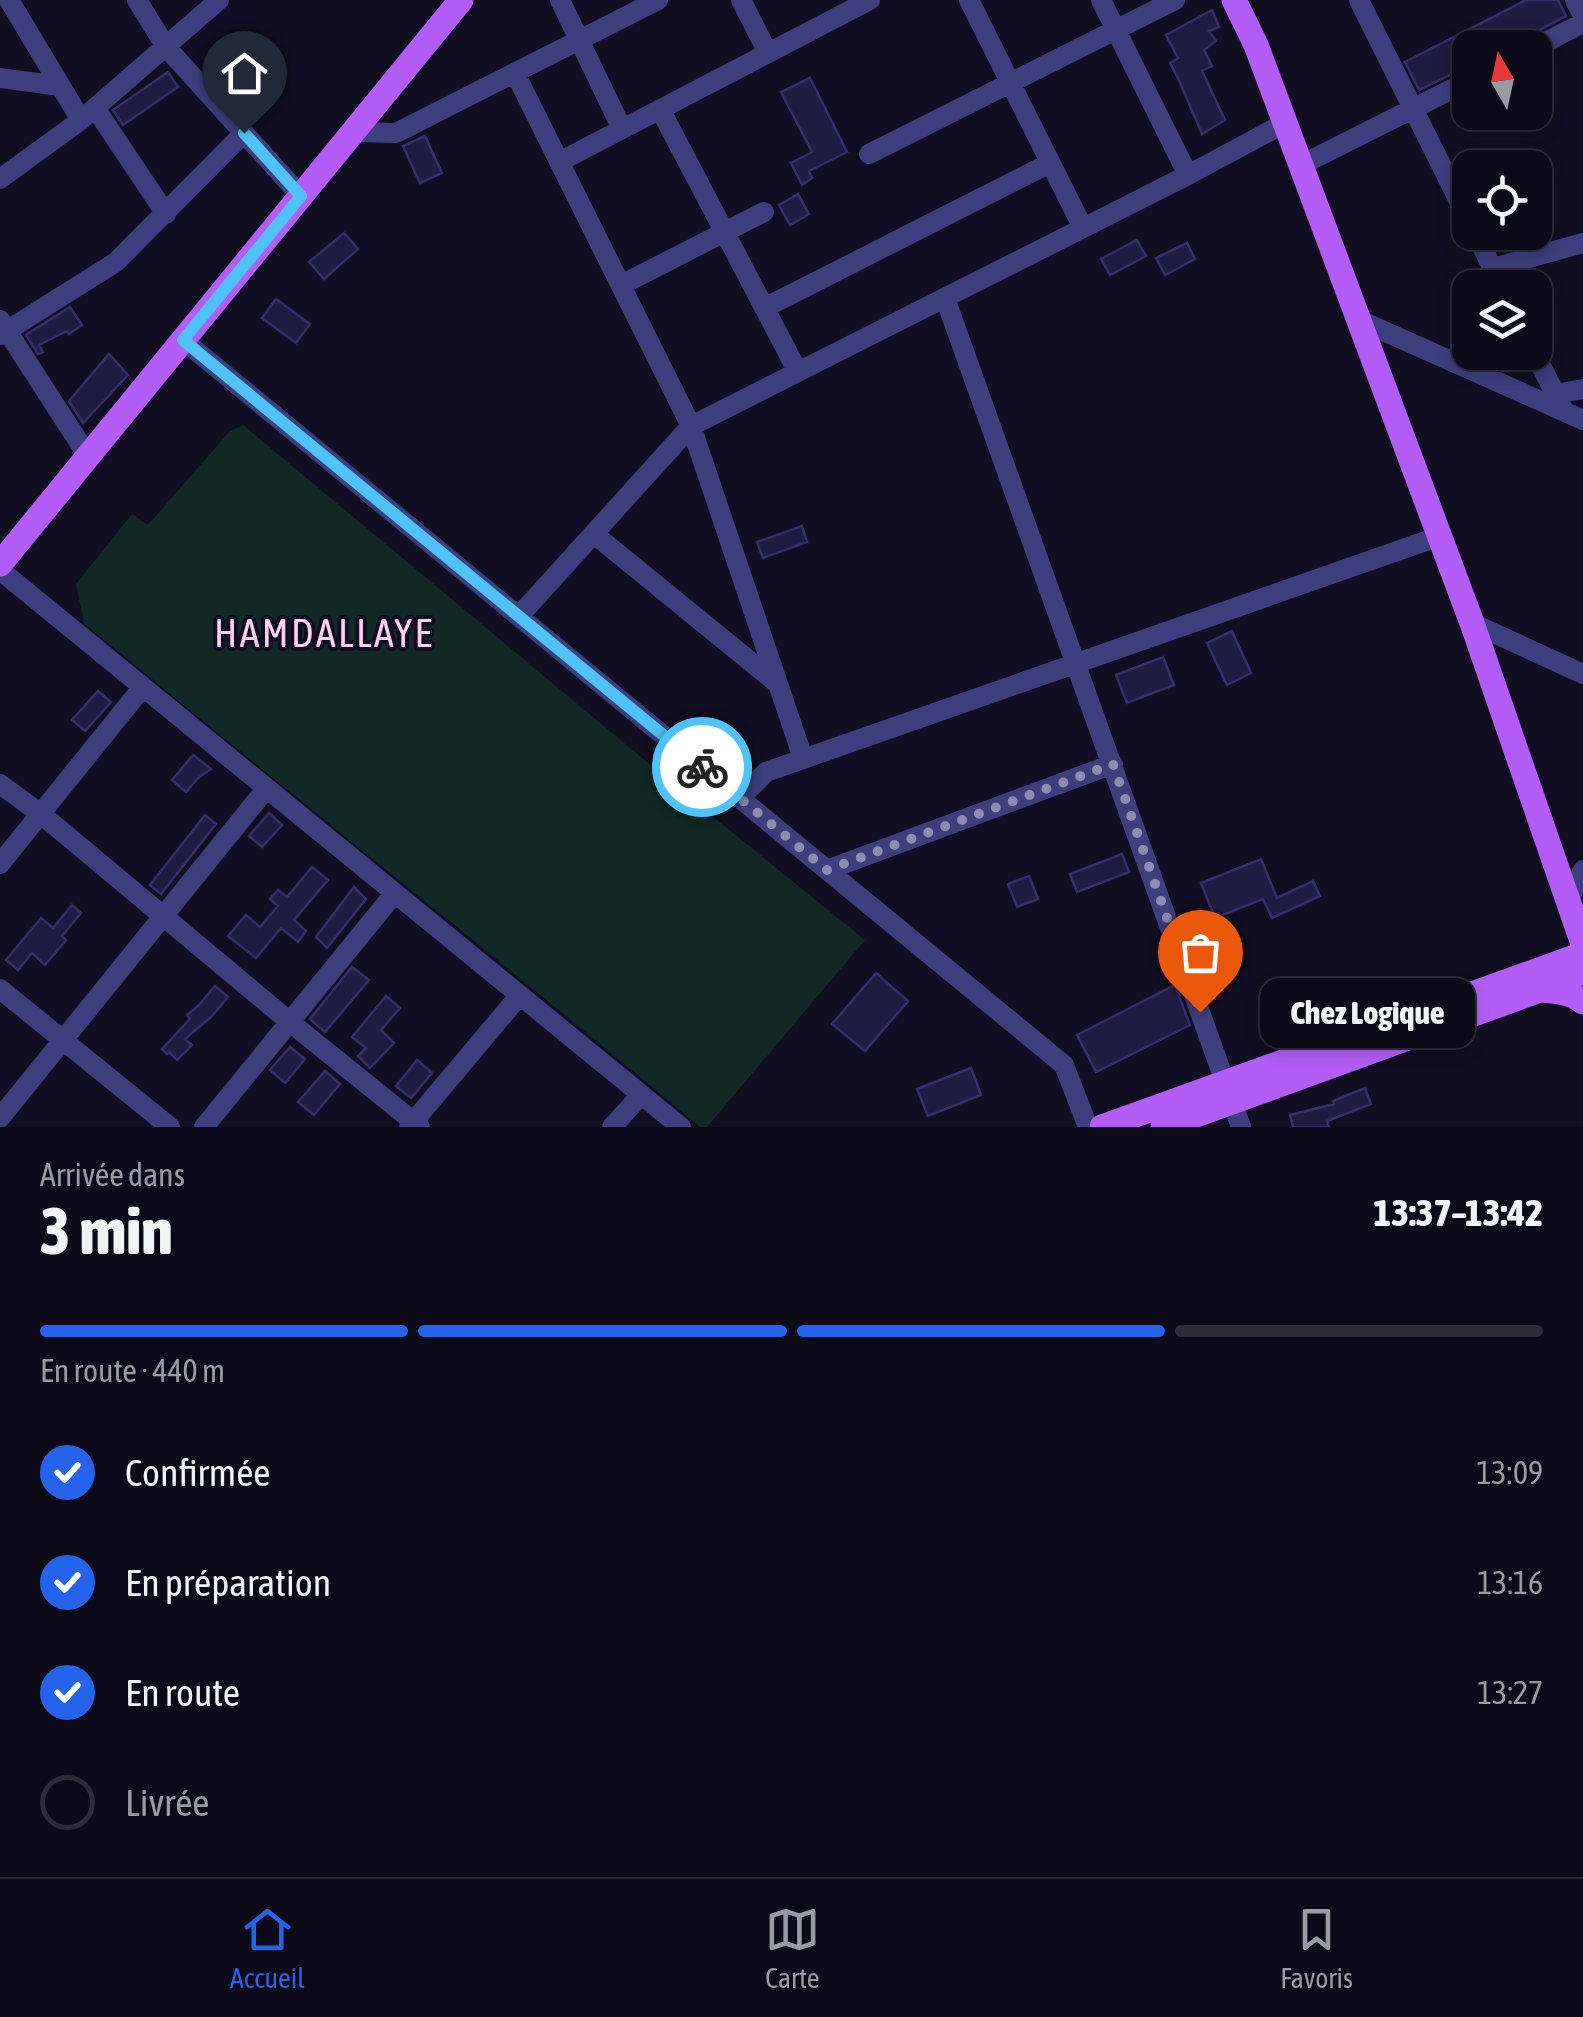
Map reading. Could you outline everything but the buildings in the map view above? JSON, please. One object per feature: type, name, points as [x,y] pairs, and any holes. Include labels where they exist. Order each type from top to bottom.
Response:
[{"type":"main road","points":[[0,567],[461,0]]},
{"type":"main road","points":[[1234,0],[1256,45],[1440,536],[1583,944]]},
{"type":"main road","points":[[1536,982],[1557,950],[1571,906]]},
{"type":"main road","points":[[1536,982],[1583,954]]},
{"type":"main road","points":[[1102,1127],[1229,1092],[1536,982],[1583,972]]},
{"type":"main road","points":[[1536,982],[1583,1002]]},
{"type":"main road","points":[[1163,1127],[1229,1092]]},
{"type":"street","points":[[9,0],[60,86],[88,114],[166,214]]},
{"type":"street","points":[[137,0],[166,47],[301,196]]},
{"type":"street","points":[[0,179],[88,114],[219,0]]},
{"type":"street","points":[[560,0],[622,128]]},
{"type":"street","points":[[353,132],[396,134],[658,0]]},
{"type":"street","points":[[741,0],[768,53]]},
{"type":"street","points":[[559,162],[870,0]]},
{"type":"street","points":[[968,0],[1083,228]]},
{"type":"street","points":[[1102,0],[1188,175]]},
{"type":"street","points":[[869,154],[1175,0]]},
{"type":"street","points":[[1359,0],[1452,187]]},
{"type":"street","points":[[1552,38],[1583,20],[1575,0]]},
{"type":"street","points":[[515,73],[691,426],[803,758]]},
{"type":"street","points":[[0,78],[60,86]]},
{"type":"street","points":[[1301,165],[1452,89]]},
{"type":"street","points":[[660,109],[798,372]]},
{"type":"street","points":[[520,616],[691,426],[1285,122]]},
{"type":"street","points":[[88,456],[2,328],[116,262],[244,133]]},
{"type":"street","points":[[764,308],[1050,162]]},
{"type":"street","points":[[620,286],[764,212]]},
{"type":"street","points":[[1517,270],[1583,243]]},
{"type":"street","points":[[945,298],[1241,1127]]},
{"type":"street","points":[[1359,320],[1567,408]]},
{"type":"street","points":[[183,340],[1064,1065],[1088,1127]]},
{"type":"street","points":[[1545,370],[1567,408]]},
{"type":"street","points":[[1567,408],[1583,389]]},
{"type":"street","points":[[594,534],[778,684]]},
{"type":"street","points":[[740,798],[766,772],[803,758],[1440,536]]},
{"type":"street","points":[[0,567],[266,790],[681,1127]]},
{"type":"street","points":[[1472,623],[1583,674]]},
{"type":"street","points":[[0,864],[142,688]]},
{"type":"street","points":[[827,870],[1113,764]]},
{"type":"street","points":[[0,784],[414,1125],[520,996]]},
{"type":"street","points":[[0,1118],[266,790]]},
{"type":"street","points":[[1571,906],[1583,870]]},
{"type":"street","points":[[204,1127],[394,894]]},
{"type":"street","points":[[0,989],[170,1127]]},
{"type":"street","points":[[612,1127],[641,1095]]},
{"type":"green space","points":[[243,425],[865,940],[707,1127],[700,1127],[84,623],[76,584],[132,514],[148,525],[230,431]]},
{"type":"way so far","points":[[702,767],[827,870],[1113,764],[1200,1012]]},
{"type":"place","name":"Chez Logique","points":[[1200,1012]]},
{"type":"district","name":"HAMDALLAYE","points":[[324,632]]},
{"type":"route","points":[[244,133],[301,196],[183,340],[702,767]]}]
